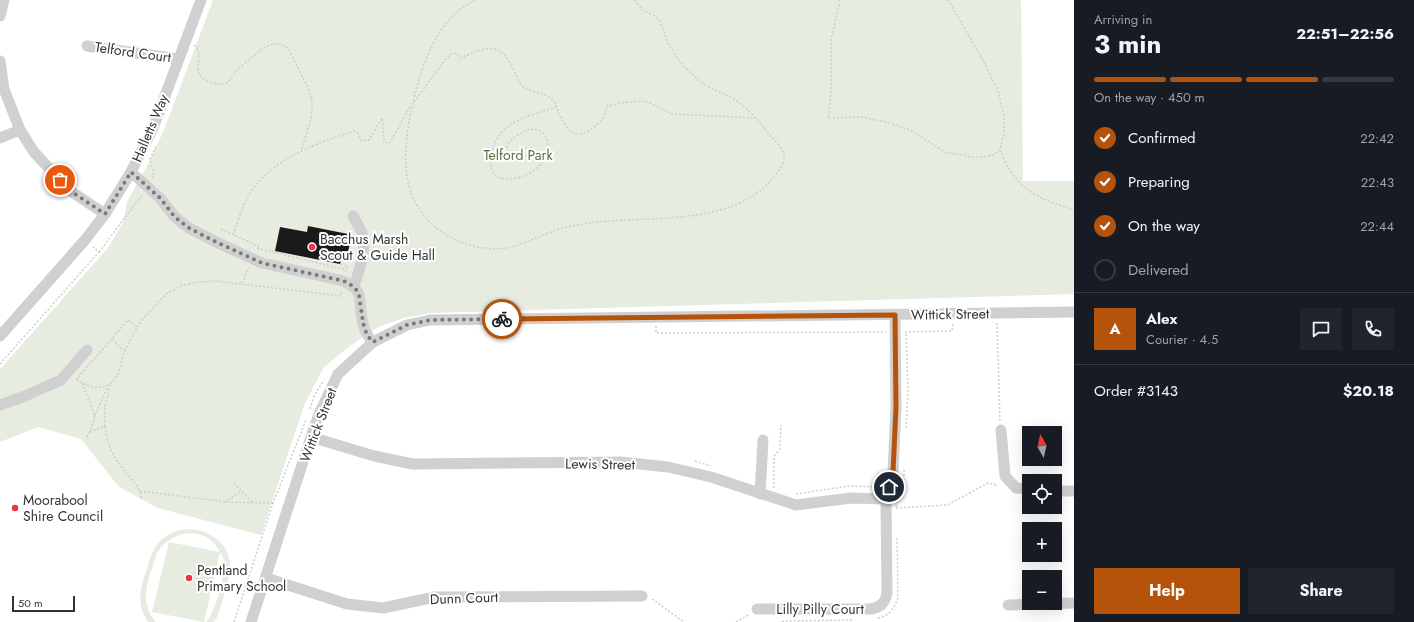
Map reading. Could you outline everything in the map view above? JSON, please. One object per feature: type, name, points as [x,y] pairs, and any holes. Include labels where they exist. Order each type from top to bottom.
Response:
[{"type":"street","points":[[0,16],[4,0]]},
{"type":"street","name":"Halletts Way","points":[[0,336],[85,240],[105,214],[131,172],[153,128],[201,0]]},
{"type":"street","name":"Telford Court","points":[[88,46],[178,58]]},
{"type":"street","points":[[0,62],[4,89],[20,130],[34,152],[69,190],[105,214]]},
{"type":"street","points":[[0,138],[20,130]]},
{"type":"street","points":[[131,172],[160,198],[174,216],[181,222],[189,228],[216,242],[262,263],[349,284],[358,292],[364,331],[373,342]]},
{"type":"street","points":[[349,284],[362,256],[364,246],[362,235],[354,216]]},
{"type":"street","name":"Wittick Street","points":[[251,622],[319,414],[338,374],[373,342],[407,325],[430,320],[1074,312]]},
{"type":"street","points":[[886,504],[893,472],[896,407],[895,315]]},
{"type":"street","points":[[0,405],[26,396],[73,376],[87,350]]},
{"type":"street","points":[[1001,430],[1005,476],[1016,488],[1022,488]]},
{"type":"street","name":"Lewis Street","points":[[311,437],[374,456],[413,464],[621,462],[668,467],[711,477],[796,505],[851,498],[886,504]]},
{"type":"street","points":[[760,494],[763,440]]},
{"type":"street","points":[[1062,491],[1074,491]]},
{"type":"street","name":"Lilly Pilly Court","points":[[757,609],[871,609],[878,608],[882,605],[886,600],[887,593],[886,504]]},
{"type":"street","name":"Dunn Court","points":[[266,578],[347,604],[382,608],[435,597],[642,596]]},
{"type":"street","points":[[1008,605],[1074,603]]},
{"type":"path","points":[[475,0],[456,12],[437,37],[419,80],[412,104],[408,127],[405,166],[408,186],[412,197],[428,221],[451,239],[478,247],[496,249],[520,245],[552,232],[588,223],[664,218],[724,209],[759,192],[773,178],[784,160],[784,156],[780,148],[756,118],[744,106],[733,98],[702,83],[683,66],[668,43],[658,20],[644,10],[635,0]]},
{"type":"path","points":[[840,0],[831,40],[831,95],[828,118],[861,117],[886,122],[910,130],[945,152],[972,157],[985,157],[995,154],[1000,150],[1004,133],[1004,116],[998,91],[983,60],[948,0]]},
{"type":"path","points":[[194,45],[198,48],[199,52],[198,63],[200,75],[204,80],[217,84],[224,84],[228,82],[239,69],[264,48],[276,44],[282,44],[288,48],[309,90],[312,100],[310,123],[301,150]]},
{"type":"path","points":[[233,234],[249,196],[258,184],[279,163],[301,150],[354,131],[358,133],[361,140],[367,141],[382,118],[384,122],[384,141],[388,144],[390,143],[412,104],[451,54],[456,53],[460,58],[485,49],[499,50],[505,56],[521,85],[526,89],[544,94],[551,98],[566,128],[579,134],[588,131],[601,121],[608,106],[635,101],[650,103],[672,114],[756,118]]},
{"type":"path","points":[[526,147],[528,153],[523,159],[514,161],[509,158],[507,154],[507,145],[516,135],[532,130],[543,133],[547,138],[548,149],[540,164],[532,172],[514,180],[505,180],[494,175],[491,170],[491,157],[494,144],[502,131],[518,119],[556,107]]},
{"type":"path","points":[[1000,150],[1010,171],[1020,184],[1031,194],[1054,204],[1074,210]]},
{"type":"path","points":[[0,364],[99,252],[85,240]]},
{"type":"path","points":[[257,248],[346,270]]},
{"type":"path","points":[[86,439],[108,385],[119,371],[125,350],[137,327],[166,294],[181,286],[197,282],[215,281],[341,296],[349,284],[346,270],[347,266],[340,264]]},
{"type":"path","points":[[997,313],[1001,430]]},
{"type":"path","points":[[656,317],[656,333],[895,332],[952,331],[954,314]]},
{"type":"path","points":[[108,385],[92,387],[73,376],[112,339],[128,320],[137,327]]},
{"type":"path","points":[[112,339],[116,341],[122,350],[125,350]]},
{"type":"path","points":[[112,380],[105,406],[107,440],[111,451],[140,490],[142,500]]},
{"type":"path","points":[[82,382],[95,416]]},
{"type":"path","points":[[761,482],[774,488],[774,456],[780,449],[781,425]]},
{"type":"path","points":[[90,432],[105,426]]},
{"type":"path","points":[[695,461],[717,468]]},
{"type":"path","points":[[886,504],[917,508],[929,505],[947,506],[988,483],[996,485],[1007,479]]},
{"type":"path","points":[[234,483],[253,503]]},
{"type":"path","points":[[791,495],[849,486],[901,488]]},
{"type":"path","points":[[140,490],[225,502],[273,503]]},
{"type":"path","points":[[225,502],[241,491]]},
{"type":"path","points":[[642,596],[652,599],[684,622]]},
{"type":"path","points":[[737,622],[757,609]]},
{"type":"green space","name":"Telford Park","points":[[213,0],[1021,0],[1023,181],[1074,181],[1074,294],[431,313],[404,318],[378,327],[347,348],[324,367],[305,403],[261,535],[158,508],[119,487],[81,439],[38,427],[0,442],[0,369],[107,249],[123,223],[127,202],[147,166],[164,130]]},
{"type":"green space","points":[[187,529],[202,531],[216,538],[226,550],[229,557],[229,575],[217,617],[214,622],[206,622],[215,604],[220,588],[225,567],[224,559],[214,543],[206,537],[189,533],[171,539],[163,545],[157,553],[147,588],[146,597],[150,614],[156,622],[148,622],[142,609],[140,596],[152,553],[159,542],[165,537],[174,532]]},
{"type":"green space","points":[[169,542],[220,552],[204,622],[152,612]]},
{"type":"building","name":"Bacchus Marsh Scout & Guide Hall","points":[[308,226],[348,234],[346,242],[350,243],[347,258],[342,257],[340,264],[275,251],[280,227],[307,232]]},
{"type":"way so far","points":[[60,180],[69,190],[105,214],[131,172],[160,198],[174,216],[181,222],[189,228],[216,242],[262,263],[344,281],[354,286],[360,298],[364,331],[373,342],[407,325],[430,320],[502,319]]},
{"type":"place","name":"Bacchus Marsh Scout & Guide Hall","points":[[312,247]]},
{"type":"place","name":"Moorabool Shire Council","points":[[15,508]]},
{"type":"place","name":"Pentland Primary School","points":[[189,578]]},
{"type":"route","points":[[502,319],[895,315],[896,407],[893,472],[889,487]]}]
